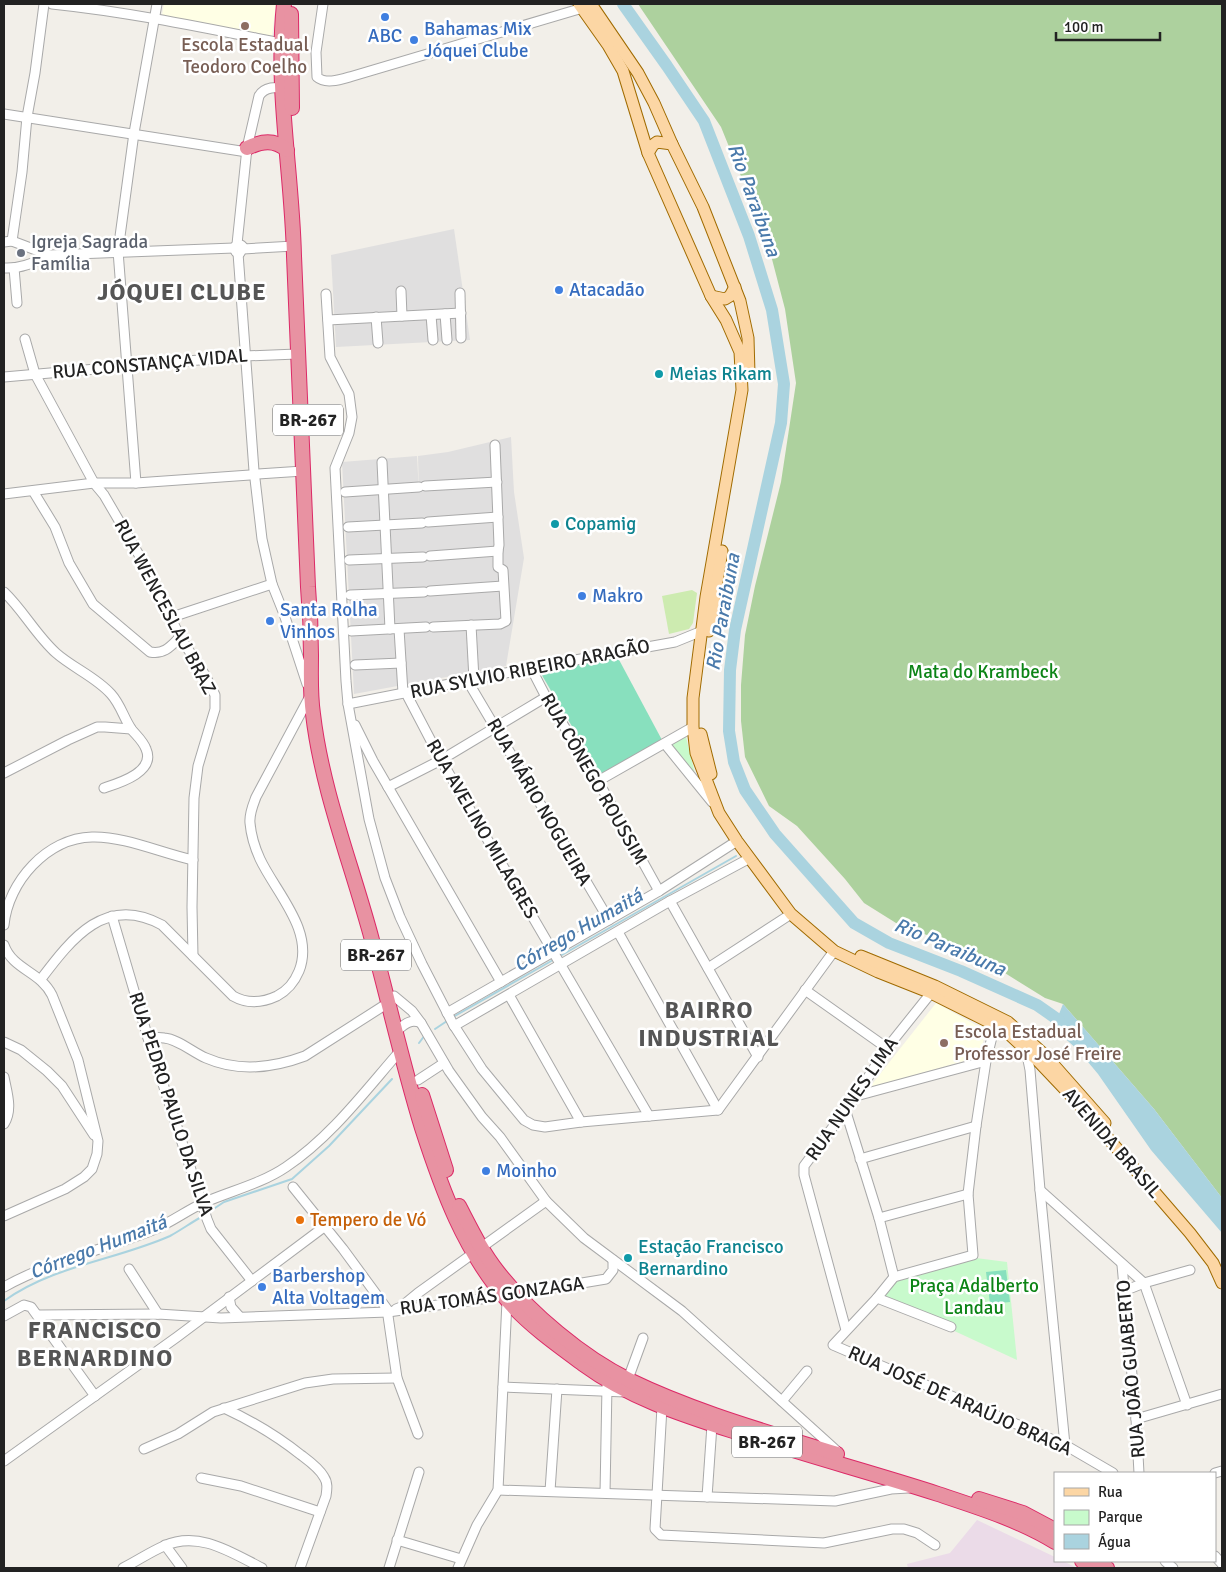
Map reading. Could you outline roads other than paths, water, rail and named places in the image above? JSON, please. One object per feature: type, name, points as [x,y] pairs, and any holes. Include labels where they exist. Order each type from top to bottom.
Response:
[{"type":"highway","name":"BR-267","points":[[284,4],[281,43],[287,86],[305,304],[305,354],[313,511],[317,693],[322,729],[332,779],[399,1029],[418,1080],[452,1187],[477,1250]]},
{"type":"highway","name":"BR-267","points":[[292,4],[287,86],[287,150],[294,246],[297,354],[311,649],[311,696],[316,738],[326,780],[391,1000]]},
{"type":"highway","points":[[247,150],[260,142],[271,142],[287,150]]},
{"type":"highway","name":"BR-267","points":[[399,1029],[400,1051],[444,1192],[477,1250],[509,1297],[555,1343],[606,1385],[628,1385],[843,1456],[1004,1506],[1031,1517],[1054,1529]]},
{"type":"highway","name":"BR-267","points":[[509,1297],[606,1366],[628,1385],[662,1407],[895,1486],[915,1487],[990,1511],[1054,1542]]},
{"type":"highway","points":[[1086,1562],[1102,1566]]},
{"type":"main road","points":[[586,5],[638,73],[654,102],[703,207],[740,301],[748,338],[750,375],[748,399],[693,698],[693,727],[696,753],[717,808],[737,841],[791,914],[834,951],[878,972],[933,990]]},
{"type":"main road","points":[[586,5],[623,71],[648,153],[711,296],[726,320],[740,352],[742,390],[706,631],[699,702],[699,720],[708,765],[726,810],[764,868],[792,903],[815,927],[839,944],[933,990]]},
{"type":"main road","points":[[648,153],[657,142],[672,144]]},
{"type":"main road","points":[[711,296],[725,299],[730,296],[735,288]]},
{"type":"main road","points":[[693,727],[696,729],[700,747],[704,750]]},
{"type":"main road","points":[[737,841],[744,844],[756,861],[764,868]]},
{"type":"main road","points":[[834,951],[842,950],[861,960],[882,965]]},
{"type":"main road","name":"AVENIDA BRASIL","points":[[933,990],[995,1025],[1038,1061],[1075,1100],[1190,1233],[1213,1263],[1222,1283]]},
{"type":"main road","name":"AVENIDA BRASIL","points":[[933,990],[1008,1022],[1033,1042],[1196,1228],[1219,1260],[1222,1268]]},
{"type":"street","points":[[44,4],[22,172],[8,242],[49,255]]},
{"type":"street","points":[[52,4],[155,18],[281,43]]},
{"type":"street","points":[[136,483],[118,251],[134,133],[157,4]]},
{"type":"street","points":[[323,4],[316,52],[317,77],[320,80],[326,81],[353,76],[586,5]]},
{"type":"street","points":[[42,979],[71,942],[97,922],[112,916],[128,914],[150,918],[162,925],[233,996],[246,1002],[274,997],[286,991],[296,978],[303,961],[300,936],[294,918],[260,859],[252,834],[250,813],[256,797],[311,696],[297,649],[272,584],[262,539],[254,475],[238,248],[247,150],[256,108],[261,92],[287,86]]},
{"type":"street","points":[[4,114],[247,150]]},
{"type":"street","points":[[4,268],[26,265],[49,255],[294,246]]},
{"type":"street","points":[[14,268],[17,303]]},
{"type":"street","points":[[401,291],[402,316]]},
{"type":"street","points":[[460,293],[462,313],[461,338]]},
{"type":"street","points":[[326,294],[330,357],[349,394],[351,411],[350,428],[334,468],[348,704],[369,819],[385,878],[422,964],[450,1019],[482,1069],[524,1120],[533,1125],[545,1127],[718,1110],[834,951]]},
{"type":"street","points":[[328,320],[462,313]]},
{"type":"street","points":[[445,314],[446,340]]},
{"type":"street","points":[[432,315],[433,340]]},
{"type":"street","points":[[376,317],[378,343]]},
{"type":"street","name":"RUA WENCESLAU BRAZ","points":[[25,339],[35,374],[94,483],[104,495],[149,572],[180,637],[212,688],[216,703],[198,766],[193,813],[193,956]]},
{"type":"street","name":"RUA CONSTANÇA VIDAL","points":[[4,377],[245,356],[297,354]]},
{"type":"street","points":[[351,631],[504,623],[506,620],[503,570],[498,567],[500,545],[495,445]]},
{"type":"street","points":[[382,462],[389,594],[406,695]]},
{"type":"street","points":[[4,494],[33,492],[94,483],[136,483],[303,471]]},
{"type":"street","points":[[345,492],[497,482]]},
{"type":"street","points":[[33,492],[55,527],[69,563],[93,604],[150,652],[162,652],[180,637]]},
{"type":"street","points":[[348,527],[498,517]]},
{"type":"street","points":[[349,560],[498,551]]},
{"type":"street","points":[[172,617],[272,584]]},
{"type":"street","points":[[350,595],[503,586]]},
{"type":"street","points":[[4,592],[56,653],[111,694],[147,750],[147,758],[139,772],[128,779],[104,788]]},
{"type":"street","points":[[471,625],[472,682]]},
{"type":"street","name":"RUA SYLVIO RIBEIRO ARAGÃO","points":[[348,704],[406,695],[531,668],[675,642],[706,631]]},
{"type":"street","points":[[297,649],[304,652],[311,649]]},
{"type":"street","points":[[355,665],[401,663]]},
{"type":"street","name":"RUA CÔNEGO ROUSSIM","points":[[531,668],[546,697],[598,781],[659,890]]},
{"type":"street","name":"RUA MÁRIO NOGUEIRA","points":[[472,682],[495,727],[609,920]]},
{"type":"street","name":"RUA AVELINO MILAGRES","points":[[406,695],[441,760],[649,1116]]},
{"type":"street","points":[[388,787],[441,760],[546,697]]},
{"type":"street","points":[[351,718],[373,761],[501,982]]},
{"type":"street","points":[[4,773],[68,740],[97,728],[105,726],[132,729]]},
{"type":"street","points":[[598,781],[693,727]]},
{"type":"street","points":[[665,744],[717,808]]},
{"type":"street","points":[[358,764],[373,761]]},
{"type":"street","points":[[4,925],[4,917],[20,879],[38,859],[65,843],[90,837],[103,838],[122,841],[193,860]]},
{"type":"street","points":[[450,1019],[501,982],[554,953],[737,841]]},
{"type":"street","points":[[450,1019],[509,995],[670,901],[750,858]]},
{"type":"street","points":[[670,901],[758,1057]]},
{"type":"street","points":[[708,968],[791,914]]},
{"type":"street","name":"RUA PEDRO PAULO DA SILVA","points":[[112,916],[148,1038],[204,1211],[211,1228],[252,1281]]},
{"type":"street","points":[[618,932],[718,1110]]},
{"type":"street","points":[[4,945],[7,954],[13,961],[42,979],[52,995],[71,1040],[90,1103],[98,1141],[95,1163],[84,1177],[65,1189],[4,1216]]},
{"type":"street","points":[[805,990],[886,1048]]},
{"type":"street","name":"RUA NUNES LIMA","points":[[846,1330],[804,1170],[806,1162],[856,1096],[886,1048],[933,990]]},
{"type":"street","points":[[509,995],[581,1122]]},
{"type":"street","points":[[148,1038],[165,1038],[229,1066],[256,1068],[292,1061],[304,1056],[391,1000],[412,1011],[471,1102],[500,1137],[546,1201],[584,1238],[682,1311],[843,1456]]},
{"type":"street","points":[[399,1029],[410,1021],[416,1020],[421,1023]]},
{"type":"street","points":[[846,1330],[894,1277],[971,1256],[974,1252],[968,1194],[986,1061],[995,1025]]},
{"type":"street","points":[[4,1042],[21,1050],[62,1086],[98,1141]]},
{"type":"street","points":[[1026,1050],[1030,1070],[1065,1445]]},
{"type":"street","points":[[4,1287],[30,1274],[153,1230],[179,1217],[204,1211],[271,1177],[301,1156],[355,1104],[400,1051]]},
{"type":"street","points":[[856,1096],[986,1061]]},
{"type":"street","points":[[1030,1070],[1038,1061]]},
{"type":"street","points":[[418,1080],[444,1063]]},
{"type":"street","points":[[4,1077],[9,1101],[9,1112],[4,1124]]},
{"type":"street","points":[[845,1109],[879,1218],[894,1277]]},
{"type":"street","points":[[860,1158],[976,1126]]},
{"type":"street","points":[[292,1187],[342,1249],[388,1312],[397,1378],[418,1434]]},
{"type":"street","points":[[1040,1190],[1144,1283],[1187,1404]]},
{"type":"street","points":[[879,1218],[968,1194]]},
{"type":"street","points":[[388,1312],[401,1307],[546,1201]]},
{"type":"street","points":[[4,1461],[324,1228]]},
{"type":"street","name":"RUA TOMÁS GONZAGA","points":[[4,1316],[26,1304],[39,1316],[158,1314],[203,1317],[388,1312],[509,1297],[606,1279],[613,1270],[613,1260]]},
{"type":"street","name":"RUA JOÃO GUABERTO","points":[[1122,1265],[1139,1472]]},
{"type":"street","points":[[129,1269],[158,1314]]},
{"type":"street","points":[[1124,1291],[1144,1283],[1190,1270]]},
{"type":"street","points":[[425,1288],[426,1301],[436,1305]]},
{"type":"street","points":[[229,1297],[231,1307],[240,1316]]},
{"type":"street","points":[[397,1540],[459,1564],[477,1525],[498,1490],[509,1297]]},
{"type":"street","points":[[877,1298],[951,1327]]},
{"type":"street","points":[[39,1316],[95,1396]]},
{"type":"street","name":"RUA JOSÉ DE ARAÚJO BRAGA","points":[[846,1330],[833,1345],[1065,1445],[1111,1472]]},
{"type":"street","points":[[628,1385],[643,1338]]},
{"type":"street","points":[[782,1401],[807,1371]]},
{"type":"street","points":[[144,1449],[178,1434],[206,1415],[320,1380],[397,1378]]},
{"type":"street","points":[[503,1387],[557,1389],[606,1385],[605,1493]]},
{"type":"street","points":[[550,1491],[557,1389]]},
{"type":"street","points":[[1136,1419],[1222,1394]]},
{"type":"street","points":[[662,1407],[655,1529],[661,1535],[824,1543],[892,1529],[904,1529],[917,1532],[935,1545]]},
{"type":"street","points":[[224,1408],[269,1431],[319,1470],[324,1477],[327,1488],[300,1568]]},
{"type":"street","points":[[707,1496],[712,1425]]},
{"type":"street","points":[[389,1568],[419,1472]]},
{"type":"street","points":[[201,1478],[241,1486],[320,1512]]},
{"type":"street","points":[[498,1490],[835,1501],[895,1486]]},
{"type":"street","points":[[123,1568],[165,1545],[200,1540],[220,1547],[262,1568]]},
{"type":"street","points":[[165,1545],[182,1568]]},
{"type":"water","points":[[1063,1004],[1154,1109],[1222,1198],[1222,1233],[1151,1150],[1098,1074],[1078,1050],[1051,1026],[1057,1019]]},
{"type":"waterway","name":"Rio Paraibuna","points":[[623,4],[704,121],[749,236],[772,310],[784,384],[781,423],[735,630],[730,670],[729,731],[734,762],[745,790],[775,834],[854,923],[889,943],[961,971],[1037,1005],[1057,1019],[1068,1032]]},
{"type":"waterway","name":"Córrego Humaitá","points":[[560,956],[736,856]]},
{"type":"waterway","name":"Córrego Humaitá","points":[[453,1017],[553,960]]},
{"type":"waterway","name":"Córrego Humaitá","points":[[435,1029],[447,1021]]},
{"type":"waterway","name":"Córrego Humaitá","points":[[419,1043],[425,1035]]},
{"type":"waterway","name":"Córrego Humaitá","points":[[209,1212],[224,1202],[292,1179],[329,1146],[392,1079]]},
{"type":"waterway","name":"Córrego Humaitá","points":[[4,1301],[23,1289],[63,1271],[170,1236],[203,1216]]},
{"type":"place","name":"ABC","points":[[385,17]]},
{"type":"place","name":"Escola Estadual Teodoro Coelho","points":[[245,26]]},
{"type":"place","name":"Bahamas Mix Jóquei Clube","points":[[414,40]]},
{"type":"place","name":"Igreja Sagrada Família","points":[[21,253]]},
{"type":"place","name":"Atacadão","points":[[559,290]]},
{"type":"place","name":"Meias Rikam","points":[[659,374]]},
{"type":"place","name":"Copamig","points":[[555,524]]},
{"type":"place","name":"Makro","points":[[582,596]]},
{"type":"place","name":"Santa Rolha Vinhos","points":[[270,621]]},
{"type":"place","name":"Escola Estadual Professor José Freire","points":[[944,1043]]},
{"type":"place","name":"Moinho","points":[[486,1171]]},
{"type":"place","name":"Tempero de Vó","points":[[300,1220]]},
{"type":"place","name":"Estação Francisco Bernardino","points":[[628,1258]]},
{"type":"place","name":"Barbershop Alta Voltagem","points":[[262,1287]]},
{"type":"district","name":"JÓQUEI CLUBE","points":[[182,292]]},
{"type":"district","name":"BAIRRO INDUSTRIAL","points":[[709,1024]]},
{"type":"district","name":"FRANCISCO BERNARDINO","points":[[95,1344]]},
{"type":"park label","name":"Mata do Krambeck","points":[[983,672]]},
{"type":"park label","name":"Praça Adalberto Landau","points":[[974,1297]]}]
